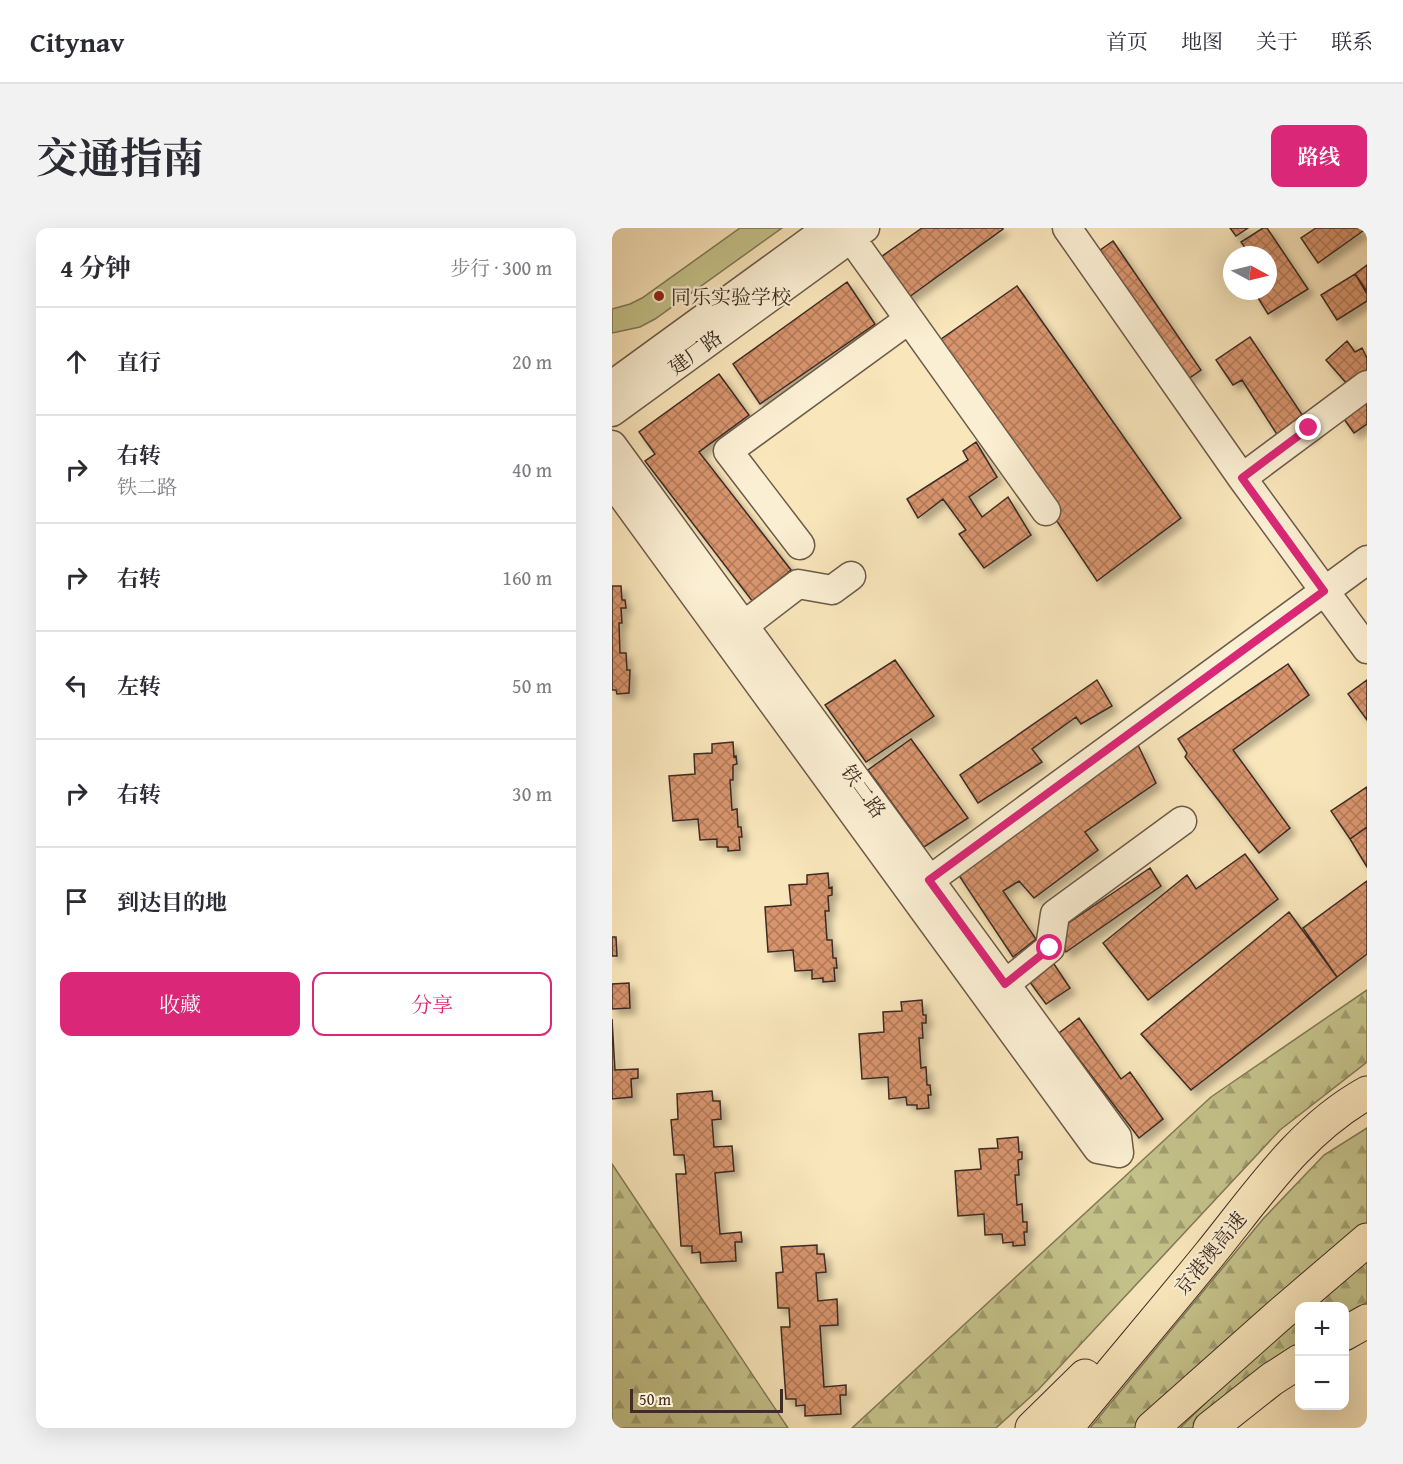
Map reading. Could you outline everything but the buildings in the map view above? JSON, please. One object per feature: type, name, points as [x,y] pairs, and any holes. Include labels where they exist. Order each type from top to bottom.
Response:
[{"type":"highway","name":"京港澳高速","points":[[1066,1428],[1284,1161],[1322,1124],[1367,1093]]},
{"type":"highway","points":[[1152,1428],[1367,1240]]},
{"type":"highway","points":[[1032,1428],[1209,1255]]},
{"type":"highway","points":[[1349,1331],[1367,1321]]},
{"type":"highway","points":[[1210,1428],[1295,1364]]},
{"type":"street","points":[[1067,228],[1242,478],[1324,591],[1365,641]]},
{"type":"street","points":[[848,231],[908,320],[1046,511]]},
{"type":"street","name":"建厂路","points":[[612,385],[848,231]]},
{"type":"street","name":"建厂路","points":[[612,412],[848,231]]},
{"type":"street","points":[[800,545],[728,452],[908,320]]},
{"type":"street","points":[[1242,478],[1367,386]]},
{"type":"street","name":"铁二路","points":[[612,445],[735,632],[1107,1143]]},
{"type":"street","name":"铁二路","points":[[612,482],[735,632]]},
{"type":"street","points":[[920,887],[1367,560]]},
{"type":"street","points":[[735,632],[798,584],[832,590],[851,576]]},
{"type":"street","points":[[997,991],[1050,948],[1055,914],[1182,821]]},
{"type":"green space","points":[[740,228],[782,228],[655,319],[640,327],[612,333],[612,309],[642,298]]},
{"type":"green space","points":[[1367,990],[1367,1062],[1280,1130],[1038,1390],[996,1428],[852,1428],[1211,1097]]},
{"type":"green space","points":[[1367,1128],[1367,1227],[1149,1428],[1090,1428],[1263,1219],[1324,1155]]},
{"type":"green space","points":[[612,1164],[788,1428],[612,1428]]},
{"type":"green space","points":[[1367,1256],[1367,1302],[1349,1314],[1349,1302],[1310,1302]]},
{"type":"green space","points":[[1295,1315],[1295,1354],[1198,1428],[1180,1428]]},
{"type":"place","name":"同乐实验学校","points":[[659,296]]},
{"type":"route","points":[[1050,948],[1005,984],[929,880],[1324,591],[1242,478],[1309,428]]}]
